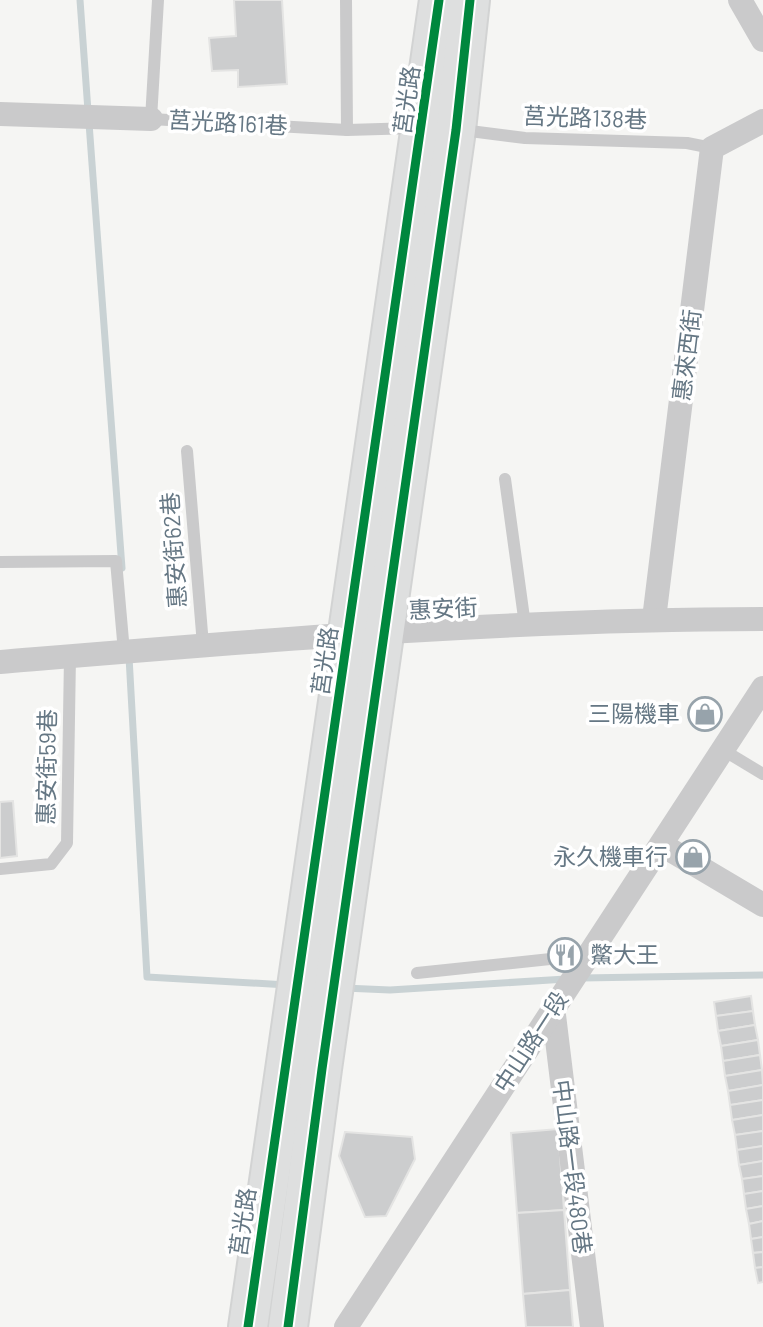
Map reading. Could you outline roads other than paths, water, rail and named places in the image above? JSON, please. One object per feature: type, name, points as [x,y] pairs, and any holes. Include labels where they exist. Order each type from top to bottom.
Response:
[{"type":"main road","name":"莒光路","points":[[288,1327],[322,1069],[387,631],[439,129],[439,0]]},
{"type":"main road","name":"莒光路","points":[[248,1327],[348,633],[439,129],[470,0]]},
{"type":"street","points":[[740,0],[763,40]]},
{"type":"street","name":"莒光路161巷","points":[[0,114],[151,119]]},
{"type":"street","points":[[712,149],[763,121]]},
{"type":"street","name":"惠來西街","points":[[654,619],[712,149]]},
{"type":"street","name":"惠安街","points":[[0,662],[348,633],[654,619],[763,619]]},
{"type":"street","name":"中山路一段","points":[[346,1327],[763,688]]},
{"type":"street","points":[[662,845],[763,905]]},
{"type":"street","name":"中山路一段480巷","points":[[553,1007],[592,1327]]},
{"type":"lane","points":[[151,119],[158,0]]},
{"type":"lane","points":[[346,0],[347,130]]},
{"type":"lane","name":"莒光路161巷","points":[[151,119],[347,130],[439,129]]},
{"type":"lane","name":"莒光路138巷","points":[[439,129],[525,138],[687,143],[712,149]]},
{"type":"lane","name":"惠安街62巷","points":[[187,451],[203,645]]},
{"type":"lane","points":[[505,479],[525,625]]},
{"type":"lane","points":[[0,562],[116,561],[124,652]]},
{"type":"lane","name":"惠安街59巷","points":[[0,869],[51,864],[67,843],[70,656]]},
{"type":"lane","points":[[723,750],[763,774]]},
{"type":"lane","points":[[417,973],[589,955]]},
{"type":"waterway","points":[[80,0],[88,111]]},
{"type":"waterway","points":[[89,123],[122,568]]},
{"type":"waterway","points":[[129,657],[147,977],[287,985]]},
{"type":"waterway","points":[[582,978],[763,975]]},
{"type":"waterway","points":[[344,988],[390,990],[566,979]]},
{"type":"place","name":"三陽機車","points":[[705,714]]},
{"type":"place","name":"永久機車行","points":[[693,857]]},
{"type":"place","name":"鱉大王","points":[[565,955]]}]
